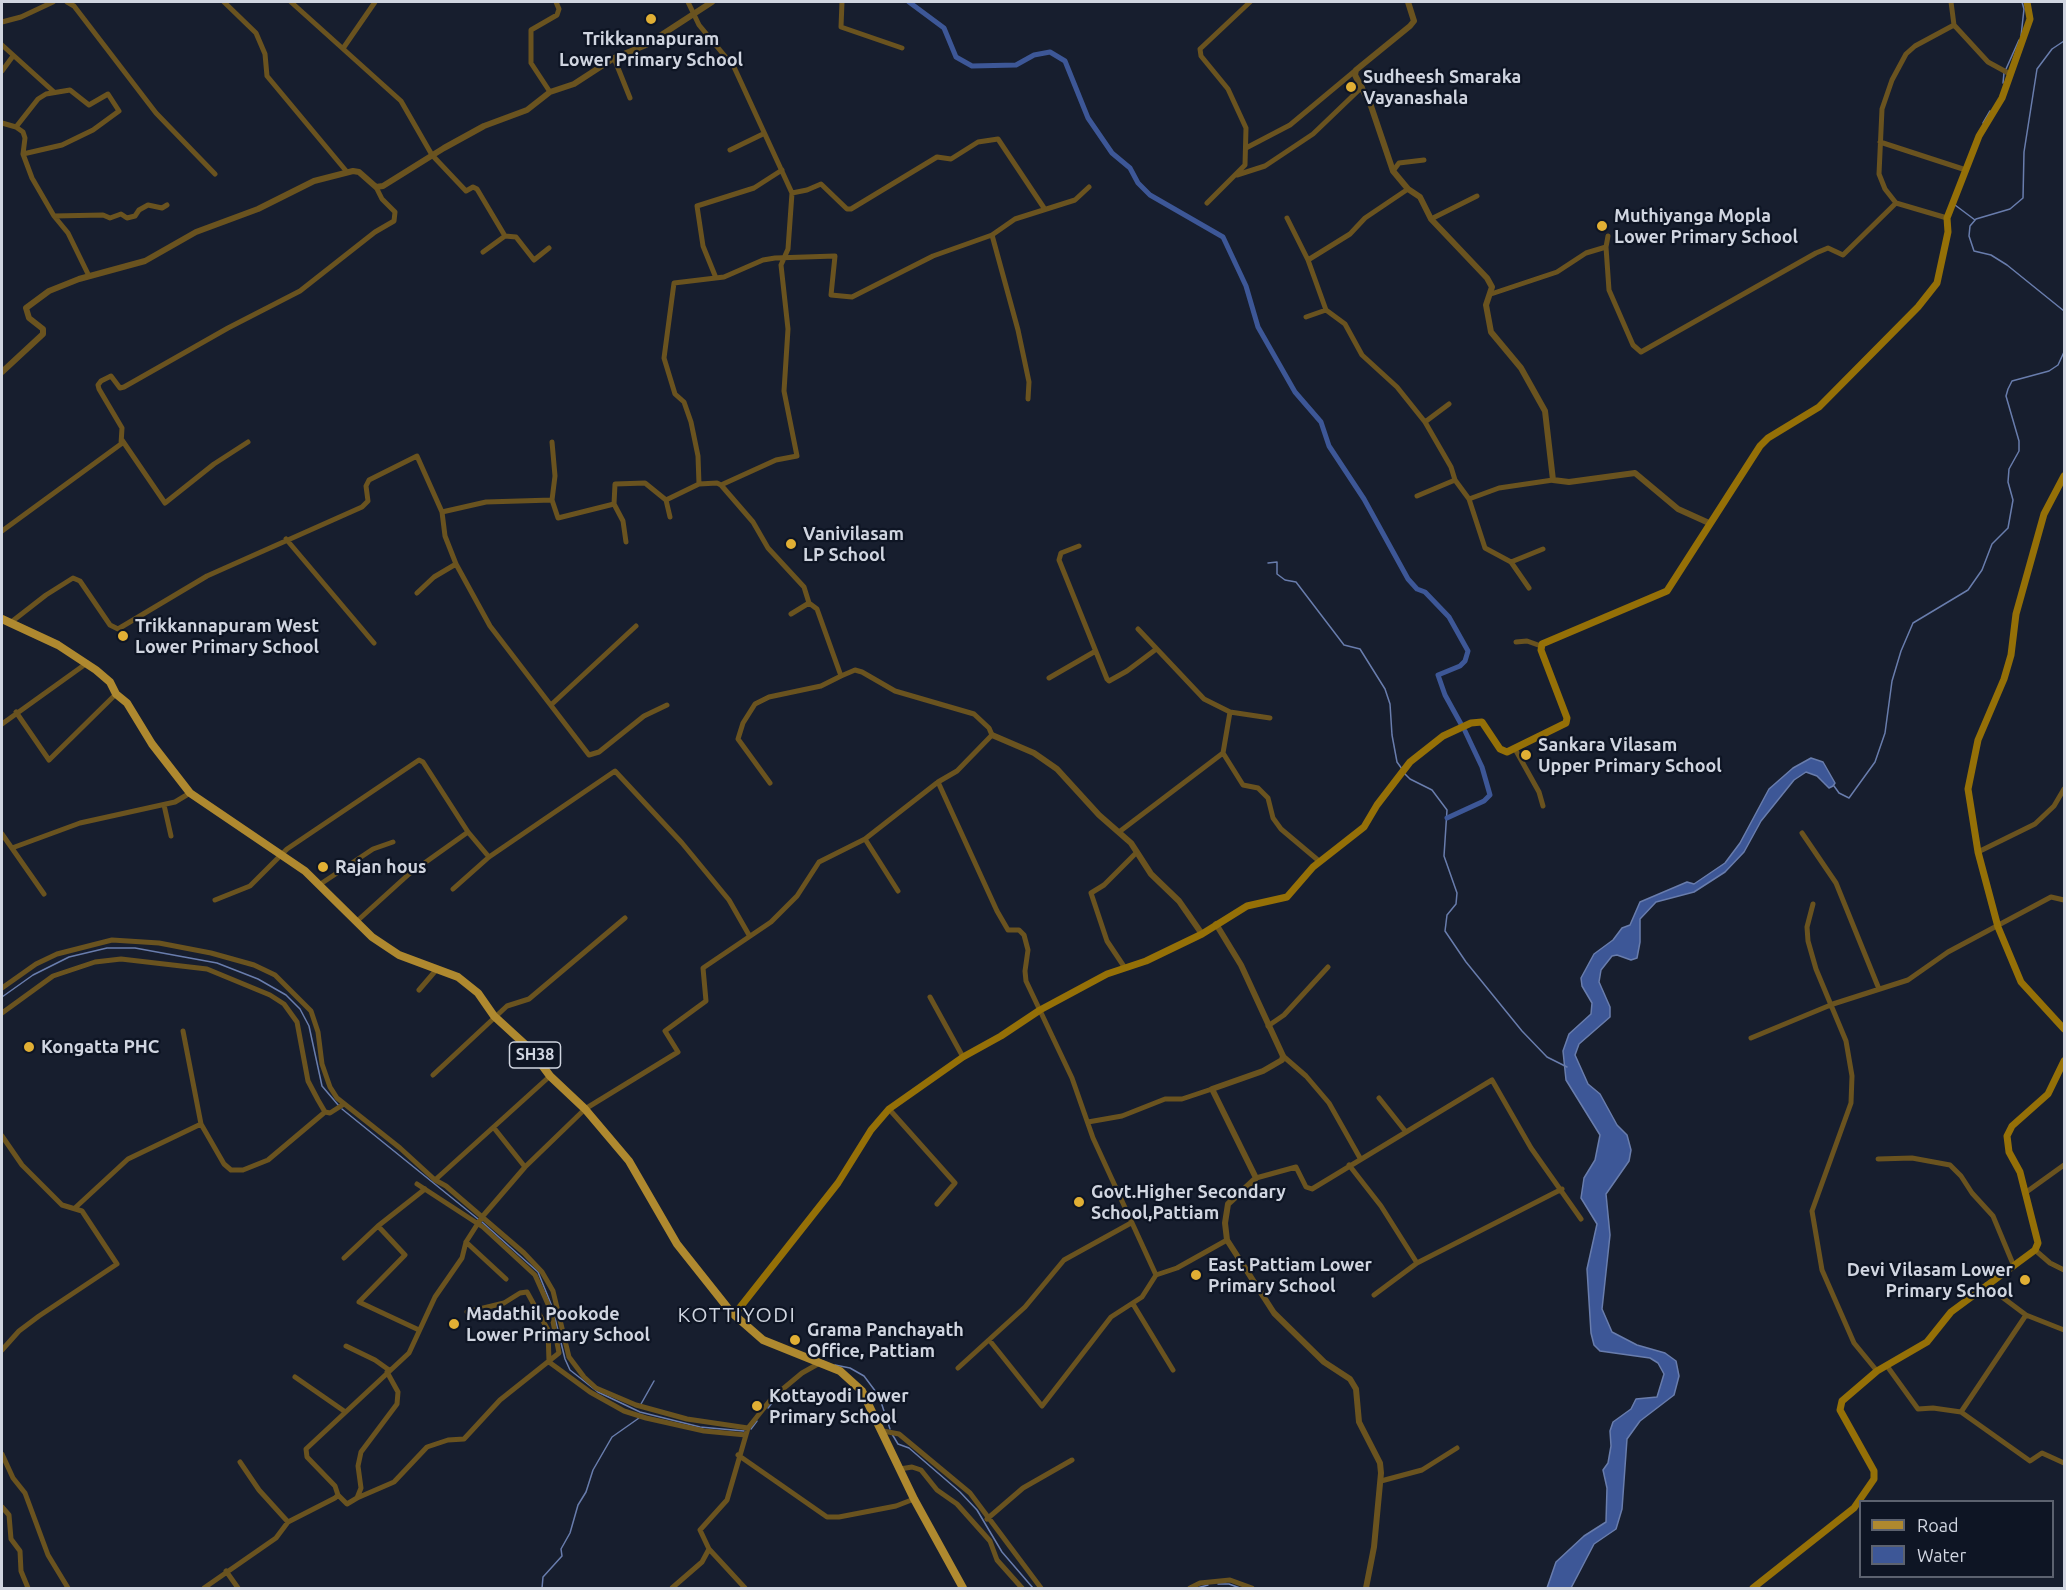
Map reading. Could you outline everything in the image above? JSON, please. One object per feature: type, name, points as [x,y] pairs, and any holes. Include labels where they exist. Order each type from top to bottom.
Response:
[{"type":"main road","points":[[734,1315],[838,1183],[871,1130],[889,1109],[963,1057],[1001,1036],[1040,1010],[1107,974],[1202,934],[1247,906],[1287,897],[1319,861],[1364,827],[1403,771],[1443,735],[1478,721],[1485,725],[1503,751],[1515,749],[1566,723],[1567,718],[1541,646],[1667,591],[1760,446],[1768,438],[1819,407],[1936,283],[1948,232],[1947,218],[1979,136],[2002,98],[2030,18],[2027,2]]},
{"type":"main road","points":[[2064,476],[2044,514],[2016,614],[2011,656],[1975,752],[1968,789],[1978,852],[1998,927],[2021,982],[2064,1029]]},
{"type":"main road","name":"SH38","points":[[2,619],[58,645],[87,663],[110,682],[116,694],[128,703],[152,744],[190,793],[284,855],[319,885],[372,937],[399,955],[458,977],[471,988],[495,1016],[530,1049],[550,1076],[585,1109],[635,1170],[677,1244],[734,1315],[763,1340],[840,1371],[854,1380],[870,1405],[914,1498],[961,1588]]},
{"type":"main road","points":[[1860,1500],[1874,1479],[1874,1471],[1840,1410],[1842,1401],[1877,1371],[1927,1342],[1950,1312],[2035,1250],[2038,1243],[2020,1172],[2009,1152],[2007,1136],[2012,1126],[2048,1094],[2064,1067]]},
{"type":"main road","points":[[1753,1588],[1854,1508],[1859,1501]]},
{"type":"street","points":[[2,22],[21,17],[53,2]]},
{"type":"street","points":[[67,2],[74,6],[156,113],[215,174]]},
{"type":"street","points":[[224,2],[256,33],[265,54],[267,76],[347,172]]},
{"type":"street","points":[[291,2],[344,47],[401,101],[432,155],[466,191],[473,187],[477,189],[505,236]]},
{"type":"street","points":[[344,47],[375,2]]},
{"type":"street","points":[[550,92],[531,63],[531,30],[558,15],[559,9],[556,2]]},
{"type":"street","points":[[688,2],[692,13],[734,67],[792,193],[785,256],[781,265],[788,329],[784,391],[797,456],[776,460],[721,485]]},
{"type":"street","points":[[376,187],[383,186],[484,126],[527,110],[550,92],[574,84],[614,58],[646,45],[712,2]]},
{"type":"street","points":[[842,2],[841,27],[902,48]]},
{"type":"street","points":[[1207,203],[1245,165],[1246,128],[1224,81],[1201,56],[1200,49],[1250,2]]},
{"type":"street","points":[[1246,148],[1290,125],[1410,26],[1414,21],[1408,2]]},
{"type":"street","points":[[1951,2],[1954,25],[1988,62],[2010,74]]},
{"type":"street","points":[[1947,218],[1896,203],[1885,189],[1879,174],[1880,142],[1882,109],[1892,80],[1906,54],[1915,46],[1954,25]]},
{"type":"street","points":[[2,45],[57,92],[65,96]]},
{"type":"street","points":[[2,71],[13,56]]},
{"type":"street","points":[[614,58],[630,98]]},
{"type":"street","points":[[1356,70],[1355,75],[1362,87],[1393,171],[1408,189],[1420,197],[1431,219],[1487,278],[1492,287],[1486,311],[1491,332],[1521,368],[1545,411],[1553,480]]},
{"type":"street","points":[[1234,176],[1265,166],[1313,134],[1362,87]]},
{"type":"street","points":[[16,127],[39,99],[57,92],[70,90],[89,105],[108,93],[119,111],[93,130],[62,145],[23,154]]},
{"type":"street","points":[[2,123],[16,127],[23,132],[25,138],[23,154],[32,178],[54,216],[68,233],[89,276]]},
{"type":"street","points":[[730,150],[763,134]]},
{"type":"street","points":[[792,193],[822,184],[848,209],[851,209],[937,157],[951,159],[978,142],[998,139],[1044,208]]},
{"type":"street","points":[[1880,142],[1966,170]]},
{"type":"street","points":[[1393,171],[1399,163],[1425,160]]},
{"type":"street","points":[[716,278],[703,246],[697,206],[753,188],[782,170]]},
{"type":"street","points":[[2,372],[43,334],[44,329],[38,322],[29,318],[26,308],[55,288],[145,261],[196,232],[258,209],[314,181],[347,172],[359,172],[376,187],[382,199],[395,212],[394,221],[375,232],[300,291],[228,328],[124,387],[120,388],[111,376],[101,381],[98,384],[122,428],[122,440],[119,446],[2,531]]},
{"type":"street","points":[[699,484],[698,456],[691,422],[684,402],[675,394],[664,358],[674,283],[716,278],[739,272],[763,260],[785,256],[836,256],[831,295],[852,297],[933,256],[992,235],[1015,219],[1075,200],[1089,187]]},
{"type":"street","points":[[1308,260],[1350,234],[1365,218],[1408,189]]},
{"type":"street","points":[[1431,219],[1477,196]]},
{"type":"street","points":[[1608,236],[1606,248],[1609,290],[1633,345],[1641,352],[1816,253],[1828,248],[1843,255],[1896,203]]},
{"type":"street","points":[[54,216],[103,215],[110,218],[121,214],[127,218],[135,216],[139,210],[148,205],[162,208],[167,205]]},
{"type":"street","points":[[1287,218],[1308,260],[1326,310],[1345,324],[1362,355],[1398,387],[1425,422],[1451,468],[1455,480],[1469,499],[1485,548],[1511,562],[1530,588]]},
{"type":"street","points":[[992,235],[1018,330],[1029,382],[1028,399]]},
{"type":"street","points":[[483,252],[505,236],[516,237],[534,260],[549,248]]},
{"type":"street","points":[[1491,294],[1557,272],[1586,253],[1606,248]]},
{"type":"street","points":[[1306,317],[1326,310]]},
{"type":"street","points":[[1425,422],[1449,404]]},
{"type":"street","points":[[122,440],[165,503],[214,464],[248,442]]},
{"type":"street","points":[[552,442],[555,476],[552,500],[558,518],[614,504]]},
{"type":"street","points":[[10,623],[51,591],[74,578],[80,581],[110,625],[118,629],[207,576],[362,507],[368,501],[366,486],[369,480],[417,456],[442,512],[445,536],[456,564],[490,626],[589,755],[599,752],[644,717],[667,705]]},
{"type":"street","points":[[1469,499],[1499,488],[1553,480],[1569,482],[1635,473],[1678,508],[1709,523]]},
{"type":"street","points":[[1417,496],[1455,480]]},
{"type":"street","points":[[626,542],[622,521],[614,504],[615,484],[645,483],[666,500],[670,517]]},
{"type":"street","points":[[666,500],[699,484],[717,483],[721,485],[753,522],[768,548],[804,587],[809,603],[817,609],[841,676]]},
{"type":"street","points":[[442,512],[486,502],[552,500]]},
{"type":"street","points":[[286,539],[374,643]]},
{"type":"street","points":[[1079,546],[1061,553],[1059,560],[1094,652],[1109,681],[1155,650]]},
{"type":"street","points":[[1511,562],[1543,549]]},
{"type":"street","points":[[417,593],[434,577],[456,564]]},
{"type":"street","points":[[791,614],[809,603]]},
{"type":"street","points":[[552,704],[636,626]]},
{"type":"street","points":[[1138,629],[1155,650],[1204,699],[1230,712],[1270,718]]},
{"type":"street","points":[[1516,642],[1527,641],[1541,646]]},
{"type":"street","points":[[1049,678],[1094,652]]},
{"type":"street","points":[[2,724],[87,663]]},
{"type":"street","points":[[770,783],[738,740],[743,723],[755,704],[768,697],[821,686],[855,670],[862,672],[895,691],[974,714],[989,728],[992,735],[1034,753],[1057,769],[1137,852],[1152,874],[1179,901],[1202,934]]},
{"type":"street","points":[[16,712],[49,760],[116,694]]},
{"type":"street","points":[[1230,712],[1223,753],[1243,785],[1258,788],[1268,798],[1273,818],[1281,829],[1319,861]]},
{"type":"street","points":[[417,1184],[479,1224],[535,1275],[551,1311],[559,1353],[500,1400],[464,1439],[448,1440],[427,1447],[394,1482],[347,1504],[338,1495],[335,1486],[305,1453],[314,1440],[409,1353],[435,1297],[462,1258],[466,1242],[479,1224],[482,1217],[525,1167],[585,1109],[678,1052],[665,1031],[706,1001],[703,968],[771,922],[797,896],[819,862],[865,839],[957,771],[992,735]]},
{"type":"street","points":[[1515,749],[1539,792],[1543,806]]},
{"type":"street","points":[[1119,832],[1223,753]]},
{"type":"street","points":[[215,900],[250,886],[284,855],[287,849],[419,760],[423,762],[468,832],[489,857]]},
{"type":"street","points":[[453,889],[489,857],[615,771],[682,843],[729,900],[749,935]]},
{"type":"street","points":[[938,783],[997,911],[1008,930],[1019,930],[1024,935],[1028,950],[1026,981],[1072,1078],[1131,1223],[1156,1275]]},
{"type":"street","points":[[1978,852],[2035,824],[2054,806],[2064,789]]},
{"type":"street","points":[[12,848],[80,823],[164,805],[190,793]]},
{"type":"street","points":[[164,805],[171,836]]},
{"type":"street","points":[[356,922],[409,874],[468,832]]},
{"type":"street","points":[[1802,833],[1836,883],[1879,989]]},
{"type":"street","points":[[2,834],[44,894]]},
{"type":"street","points":[[865,839],[898,891]]},
{"type":"street","points":[[319,885],[373,849],[393,842]]},
{"type":"street","points":[[1125,968],[1107,941],[1091,893],[1104,885],[1137,852]]},
{"type":"street","points":[[1751,1038],[1833,1004],[1908,980],[1948,952],[2051,897],[2064,900]]},
{"type":"street","points":[[1813,904],[1808,927],[1808,941],[1816,969],[1833,1004],[1846,1041],[1852,1076],[1851,1103],[1839,1143],[1812,1211],[1822,1270],[1854,1343],[1877,1371]]},
{"type":"street","points":[[433,1075],[507,1006],[528,999],[625,918]]},
{"type":"street","points":[[1216,924],[1241,965],[1283,1056],[1306,1076],[1329,1103],[1360,1158]]},
{"type":"street","points":[[2,988],[36,964],[57,954],[112,940],[159,943],[211,953],[254,965],[275,975],[311,1011],[318,1032],[322,1064],[330,1087],[343,1105],[392,1141],[435,1180],[446,1186],[542,1272],[553,1291],[569,1357],[584,1377],[596,1388],[636,1405],[687,1419],[748,1428]]},
{"type":"street","points":[[2,1013],[53,976],[95,962],[121,959],[207,969],[270,995],[284,1004],[297,1023],[308,1081],[325,1113]]},
{"type":"street","points":[[1268,1026],[1284,1015],[1328,967]]},
{"type":"street","points":[[419,990],[437,969]]},
{"type":"street","points":[[930,997],[963,1057]]},
{"type":"street","points":[[183,1031],[201,1124],[224,1164],[231,1170],[243,1170],[268,1160],[325,1113],[334,1112],[343,1105]]},
{"type":"street","points":[[1088,1122],[1122,1116],[1165,1099],[1182,1099],[1212,1089],[1263,1071],[1277,1064],[1283,1056]]},
{"type":"street","points":[[435,1180],[550,1076]]},
{"type":"street","points":[[1366,1588],[1374,1547],[1381,1481],[1380,1463],[1359,1422],[1358,1395],[1354,1383],[1338,1368],[1324,1362],[1274,1313],[1227,1240],[1225,1223],[1228,1204],[1256,1178],[1296,1167],[1306,1187],[1312,1189],[1492,1080],[1531,1148],[1581,1219]]},
{"type":"street","points":[[1212,1089],[1256,1178]]},
{"type":"street","points":[[1379,1098],[1406,1132]]},
{"type":"street","points":[[889,1109],[955,1183],[937,1204]]},
{"type":"street","points":[[76,1207],[128,1159],[201,1124]]},
{"type":"street","points":[[494,1128],[525,1167]]},
{"type":"street","points":[[2,1136],[22,1165],[62,1204],[76,1207],[97,1229],[117,1264],[39,1316],[19,1331],[2,1350]]},
{"type":"street","points":[[1878,1159],[1912,1158],[1950,1165],[1993,1216],[2013,1264]]},
{"type":"street","points":[[1349,1165],[1381,1206],[1417,1263]]},
{"type":"street","points":[[2025,1193],[2064,1166]]},
{"type":"street","points":[[344,1258],[378,1226],[425,1189]]},
{"type":"street","points":[[1374,1295],[1417,1263],[1562,1189]]},
{"type":"street","points":[[958,1368],[1025,1307],[1064,1260],[1131,1223]]},
{"type":"street","points":[[378,1226],[405,1255],[359,1302],[418,1330]]},
{"type":"street","points":[[990,1341],[1042,1406],[1111,1317],[1123,1307],[1133,1304],[1142,1297],[1156,1275],[1177,1268],[1227,1240]]},
{"type":"street","points":[[466,1242],[506,1279]]},
{"type":"street","points":[[2035,1250],[2050,1263],[2064,1270]]},
{"type":"street","points":[[1986,1284],[2026,1315],[2064,1330]]},
{"type":"street","points":[[467,1312],[504,1303],[520,1293],[527,1292],[548,1330],[549,1362]]},
{"type":"street","points":[[1133,1304],[1173,1370]]},
{"type":"street","points":[[1961,1412],[2026,1315]]},
{"type":"street","points":[[346,1346],[375,1360],[388,1371],[398,1392],[397,1404],[361,1452],[358,1466],[361,1488],[357,1498]]},
{"type":"street","points":[[549,1362],[590,1392],[624,1411],[704,1431],[746,1435]]},
{"type":"street","points":[[745,1588],[710,1549],[700,1530],[728,1500],[738,1455],[748,1428],[772,1398],[802,1373],[818,1364]]},
{"type":"street","points":[[1887,1366],[1918,1409],[1933,1408],[1961,1412],[2030,1461],[2042,1453],[2064,1463]]},
{"type":"street","points":[[295,1377],[345,1411]]},
{"type":"street","points":[[883,1431],[899,1434],[970,1493],[987,1519],[1041,1588]]},
{"type":"street","points":[[1381,1481],[1422,1470],[1457,1448]]},
{"type":"street","points":[[2,1454],[13,1478],[25,1493],[48,1555],[68,1588]]},
{"type":"street","points":[[738,1455],[827,1516],[839,1517],[897,1506],[914,1498]]},
{"type":"street","points":[[987,1519],[1023,1488],[1072,1460]]},
{"type":"street","points":[[240,1462],[259,1490],[288,1522]]},
{"type":"street","points":[[900,1469],[912,1467],[921,1470],[937,1490],[957,1504],[990,1541],[997,1560],[1022,1588]]},
{"type":"street","points":[[204,1588],[225,1571],[265,1546],[284,1530],[288,1522],[329,1503],[338,1495]]},
{"type":"street","points":[[2,1507],[9,1515],[11,1539],[20,1551],[21,1571],[28,1588]]},
{"type":"street","points":[[672,1588],[702,1562],[710,1549]]},
{"type":"street","points":[[225,1571],[238,1588]]},
{"type":"street","points":[[1190,1588],[1200,1583],[1230,1580],[1252,1588]]},
{"type":"water","points":[[1811,758],[1823,762],[1835,783],[1833,786],[1829,788],[1817,776],[1806,772],[1794,780],[1761,821],[1744,852],[1725,872],[1694,892],[1656,902],[1640,919],[1637,958],[1631,960],[1617,955],[1612,956],[1601,970],[1599,982],[1610,1007],[1610,1017],[1579,1044],[1575,1055],[1588,1084],[1600,1094],[1617,1125],[1627,1135],[1631,1150],[1629,1161],[1606,1194],[1610,1235],[1602,1309],[1612,1332],[1637,1345],[1665,1353],[1676,1361],[1679,1376],[1674,1395],[1640,1421],[1627,1439],[1622,1509],[1616,1529],[1594,1544],[1571,1588],[1547,1588],[1556,1562],[1584,1536],[1606,1522],[1607,1488],[1603,1470],[1608,1463],[1611,1446],[1610,1431],[1613,1422],[1631,1409],[1636,1399],[1657,1397],[1664,1374],[1658,1363],[1650,1358],[1600,1351],[1594,1345],[1591,1333],[1587,1269],[1597,1224],[1581,1198],[1584,1178],[1595,1160],[1600,1135],[1566,1080],[1563,1051],[1569,1034],[1591,1014],[1592,1003],[1582,986],[1581,978],[1594,954],[1613,940],[1622,928],[1630,925],[1640,902],[1687,882],[1694,884],[1725,863],[1740,843],[1769,789],[1793,768]]},
{"type":"waterway","points":[[909,2],[944,28],[956,57],[972,66],[1016,65],[1034,55],[1050,52],[1065,61],[1088,118],[1112,153],[1130,168],[1138,183],[1150,195],[1223,237],[1246,286],[1258,327],[1295,392],[1321,422],[1329,446],[1364,499],[1408,579],[1417,589],[1425,592],[1449,617],[1468,651],[1465,661],[1460,666],[1438,675],[1445,695],[1461,724]]},
{"type":"waterway","points":[[2021,36],[2024,9],[2022,2]]},
{"type":"waterway","points":[[2006,69],[2019,40]]},
{"type":"waterway","points":[[2064,41],[2052,49],[2037,69],[2024,152],[2023,198],[2010,209],[1976,219],[1970,226],[1969,236],[1974,251],[1991,255],[2007,265],[2064,311]]},
{"type":"waterway","points":[[2003,83],[2004,73]]},
{"type":"waterway","points":[[1983,123],[1990,111]]},
{"type":"waterway","points":[[1955,205],[1975,220]]},
{"type":"waterway","points":[[1834,786],[1839,793],[1849,798],[1875,762],[1885,733],[1892,681],[1913,623],[1968,590],[1982,570],[1992,544],[2008,528],[2013,500],[2008,482],[2009,469],[2019,451],[2019,441],[2006,396],[2008,389],[2012,381],[2049,371],[2058,365],[2064,352]]},
{"type":"waterway","points":[[1268,563],[1277,562],[1277,574],[1285,580],[1296,582],[1344,645],[1360,649],[1385,689],[1390,704],[1397,762],[1402,769]]},
{"type":"waterway","points":[[1447,818],[1484,801],[1490,795],[1482,767],[1465,731]]},
{"type":"waterway","points":[[1404,773],[1410,779],[1432,790],[1447,810],[1444,856],[1457,893],[1456,904],[1447,915],[1445,931],[1466,962],[1522,1031],[1547,1057],[1567,1067]]},
{"type":"waterway","points":[[2,997],[33,975],[69,957],[107,948],[135,948],[217,963],[258,979],[286,995],[300,1009],[309,1026],[322,1086],[339,1106]]},
{"type":"waterway","points":[[342,1109],[478,1219]]},
{"type":"waterway","points":[[482,1222],[538,1272],[553,1309]]},
{"type":"waterway","points":[[554,1314],[570,1370],[598,1392],[640,1412],[700,1427],[744,1431]]},
{"type":"waterway","points":[[835,1365],[850,1368],[864,1376],[879,1396],[890,1429]]},
{"type":"waterway","points":[[641,1404],[654,1381]]},
{"type":"waterway","points":[[768,1408],[778,1396]]},
{"type":"waterway","points":[[542,1588],[543,1577],[562,1556],[561,1549],[570,1533],[578,1505],[586,1492],[593,1470],[612,1437],[639,1418]]},
{"type":"waterway","points":[[751,1429],[757,1421]]},
{"type":"waterway","points":[[892,1434],[898,1444],[909,1448],[960,1492],[977,1510],[1002,1552],[1033,1588]]},
{"type":"waterway","points":[[1218,1584],[1229,1584],[1240,1588]]},
{"type":"waterway","points":[[1197,1588],[1208,1585]]},
{"type":"place","name":"Trikkannapuram Lower Primary School","points":[[651,19]]},
{"type":"place","name":"Sudheesh Smaraka Vayanashala","points":[[1351,87]]},
{"type":"place","name":"Muthiyanga Mopla Lower Primary School","points":[[1602,226]]},
{"type":"place","name":"Vanivilasam LP School","points":[[791,544]]},
{"type":"place","name":"Trikkannapuram West Lower Primary School","points":[[123,636]]},
{"type":"place","name":"Sankara Vilasam Upper Primary School","points":[[1526,755]]},
{"type":"place","name":"Rajan hous","points":[[323,867]]},
{"type":"place","name":"Kongatta PHC","points":[[29,1047]]},
{"type":"place","name":"Govt.Higher Secondary School,Pattiam","points":[[1079,1202]]},
{"type":"place","name":"East Pattiam Lower Primary School","points":[[1196,1275]]},
{"type":"place","name":"Devi Vilasam Lower Primary School","points":[[2025,1280]]},
{"type":"place","name":"Madathil Pookode Lower Primary School","points":[[454,1324]]},
{"type":"place","name":"Grama Panchayath Office, Pattiam","points":[[795,1340]]},
{"type":"place","name":"Kottayodi Lower Primary School","points":[[757,1406]]},
{"type":"district","name":"KOTTIYODI","points":[[737,1315]]}]
